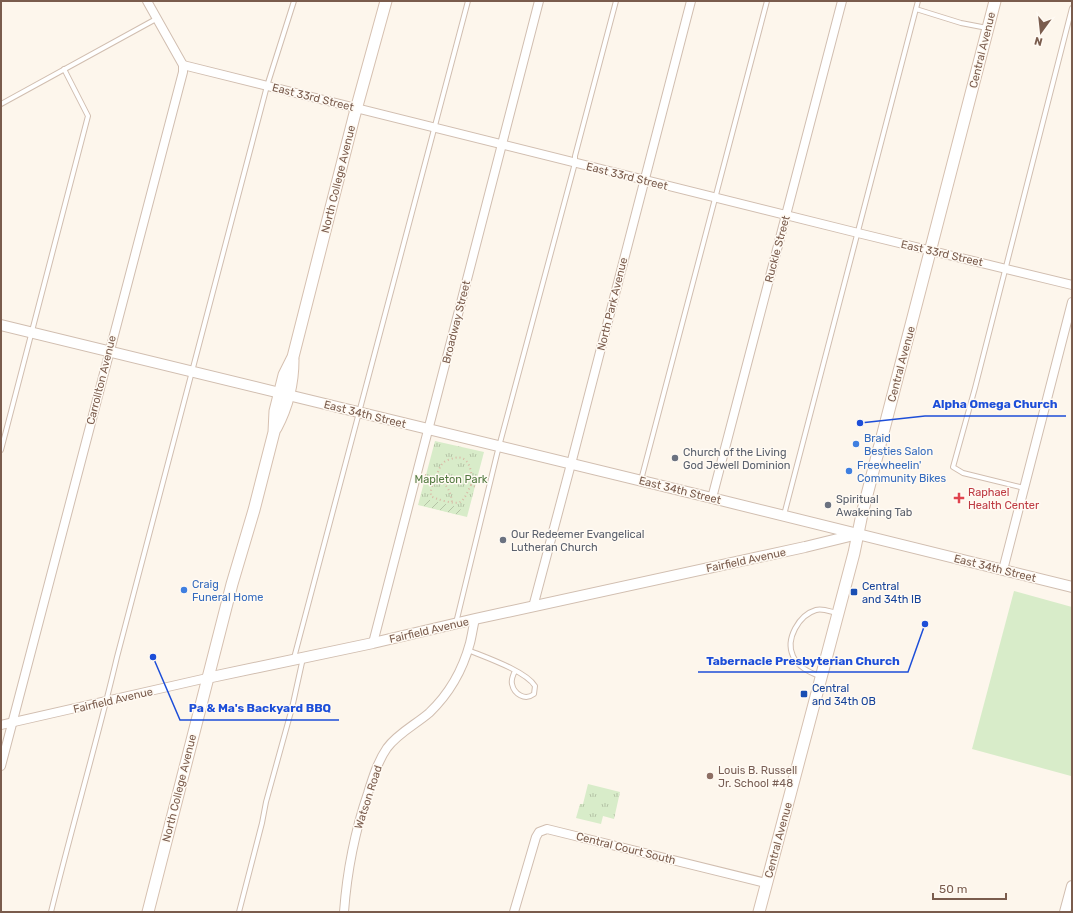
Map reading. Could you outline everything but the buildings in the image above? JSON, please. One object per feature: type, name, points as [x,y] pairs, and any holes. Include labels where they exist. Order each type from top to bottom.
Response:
[{"type":"main road","name":"North College Avenue","points":[[148,912],[207,678],[232,584],[254,510],[274,432],[275,411],[284,394],[284,375],[293,357],[356,108],[386,1]]},
{"type":"main road","name":"Central Avenue","points":[[759,912],[854,553],[862,514],[995,1]]},
{"type":"street","points":[[147,1],[183,65]]},
{"type":"street","name":"Broadway Street","points":[[373,643],[539,1]]},
{"type":"street","name":"North Park Avenue","points":[[533,607],[691,1]]},
{"type":"street","name":"Ruckle Street","points":[[712,498],[842,1]]},
{"type":"street","name":"East 33rd Street","points":[[183,65],[1072,285]]},
{"type":"street","name":"Carrollton Avenue","points":[[1,766],[108,352],[183,72],[183,65]]},
{"type":"street","points":[[1003,570],[1072,302]]},
{"type":"street","name":"East 34th Street","points":[[1,325],[712,498],[1072,588]]},
{"type":"street","name":"Fairfield Avenue","points":[[1,725],[207,678],[818,545],[858,534]]},
{"type":"street","name":"Watson Road","points":[[344,912],[348,871],[357,831],[370,784],[381,759],[394,740],[430,711],[445,694],[458,675],[468,650],[475,619]]},
{"type":"street","name":"Central Court South","points":[[514,912],[536,837],[539,832],[549,829],[766,883]]},
{"type":"street","points":[[1065,912],[1072,886]]},
{"type":"lane","points":[[51,912],[67,844],[107,701],[191,371],[267,86],[294,1]]},
{"type":"lane","points":[[239,912],[266,802],[292,708],[298,659],[358,413],[468,1]]},
{"type":"lane","points":[[456,624],[499,447],[616,1]]},
{"type":"lane","points":[[641,481],[767,1]]},
{"type":"lane","points":[[784,516],[918,1]]},
{"type":"lane","points":[[1024,488],[963,473],[953,467],[1072,8]]},
{"type":"lane","points":[[916,9],[988,28]]},
{"type":"lane","points":[[1,104],[156,19]]},
{"type":"lane","points":[[1,450],[88,116],[64,69]]},
{"type":"lane","points":[[821,677],[801,667],[792,656],[790,646],[793,633],[798,623],[816,610],[826,610],[838,614]]},
{"type":"lane","points":[[468,650],[489,659],[515,672],[532,681],[535,686],[534,694],[530,697],[523,697],[518,694],[514,688],[512,679],[515,672]]},
{"type":"path","points":[[457,457],[463,458],[467,462],[471,471],[471,485],[467,494],[460,502],[452,502],[431,496],[431,490],[435,478],[444,462],[457,457]]},
{"type":"path","points":[[425,475],[435,478],[445,484],[449,490],[452,502]]},
{"type":"path","points":[[471,485],[476,487]]},
{"type":"green space","name":"Mapleton Park","points":[[435,441],[484,452],[467,517],[418,505]]},
{"type":"green space","points":[[426,499],[461,508],[459,515],[424,506]]},
{"type":"green space","points":[[1014,591],[1072,607],[1071,776],[972,749]]},
{"type":"green space","points":[[588,784],[620,792],[614,819],[603,816],[601,824],[576,818],[580,804],[583,804]]},
{"type":"place","name":"Alpha Omega Church","points":[[860,423]]},
{"type":"place","name":"Braid Besties Salon","points":[[856,444]]},
{"type":"place","name":"Church of the Living God Jewell Dominion","points":[[675,458]]},
{"type":"place","name":"Freewheelin' Community Bikes","points":[[849,471]]},
{"type":"place","name":"Raphael Health Center","points":[[959,498]]},
{"type":"place","name":"Spiritual Awakening Tab","points":[[828,505]]},
{"type":"place","name":"Our Redeemer Evangelical Lutheran Church","points":[[503,540]]},
{"type":"place","name":"Craig Funeral Home","points":[[184,590]]},
{"type":"place","name":"Central and 34th IB","points":[[854,592]]},
{"type":"place","name":"Tabernacle Presbyterian Church","points":[[925,624]]},
{"type":"place","name":"Pa & Ma's Backyard BBQ","points":[[153,657]]},
{"type":"place","name":"Central and 34th OB","points":[[804,694]]},
{"type":"place","name":"Louis B. Russell Jr. School #48","points":[[710,776]]}]
